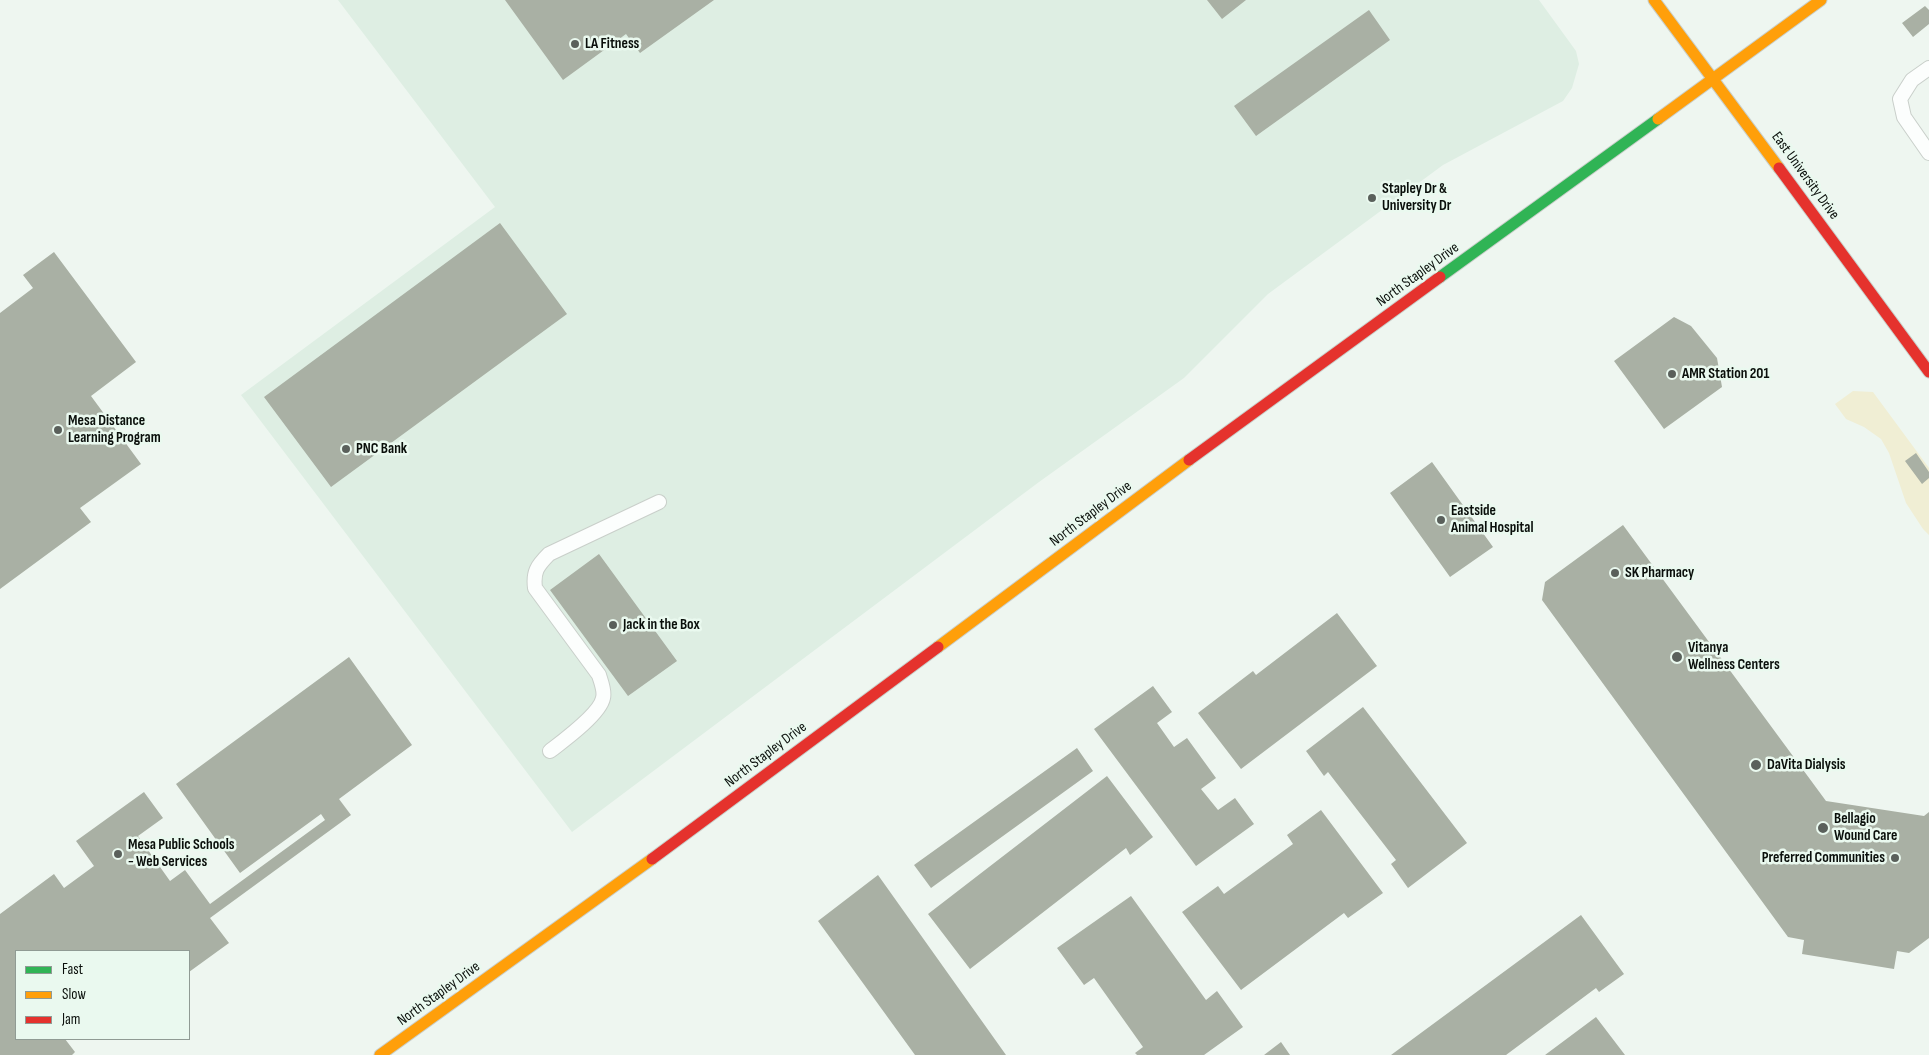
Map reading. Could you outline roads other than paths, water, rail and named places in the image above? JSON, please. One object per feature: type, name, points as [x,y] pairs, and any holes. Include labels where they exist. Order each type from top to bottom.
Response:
[{"type":"main road","name":"East University Drive","points":[[1654,0],[1713,77],[1929,372]]},
{"type":"main road","name":"North Stapley Drive","points":[[380,1055],[666,849],[1264,404],[1821,0]]},
{"type":"lane","points":[[1929,68],[1912,80],[1900,99],[1904,117],[1929,153]]},
{"type":"lane","points":[[550,751],[581,726],[596,710],[603,699],[603,687],[599,675],[535,588],[533,577],[540,563],[548,554],[659,502]]},
{"type":"place","name":"LA Fitness","points":[[575,44]]},
{"type":"place","name":"Stapley Dr & University Dr","points":[[1372,198]]},
{"type":"place","name":"AMR Station 201","points":[[1672,374]]},
{"type":"place","name":"Mesa Distance Learning Program","points":[[58,430]]},
{"type":"place","name":"PNC Bank","points":[[346,449]]},
{"type":"place","name":"Eastside Animal Hospital","points":[[1441,520]]},
{"type":"place","name":"SK Pharmacy","points":[[1615,573]]},
{"type":"place","name":"Jack in the Box","points":[[613,625]]},
{"type":"place","name":"Vitanya Wellness Centers","points":[[1677,657]]},
{"type":"place","name":"DaVita Dialysis","points":[[1756,765]]},
{"type":"place","name":"Bellagio Wound Care","points":[[1823,828]]},
{"type":"place","name":"Mesa Public Schools - Web Services","points":[[118,854]]},
{"type":"place","name":"Preferred Communities","points":[[1895,858]]}]
